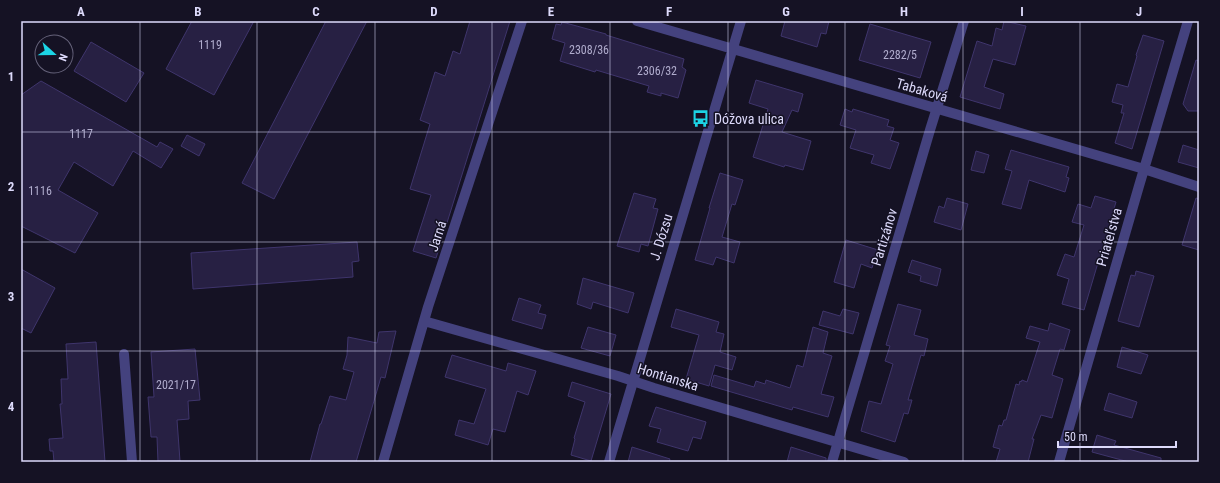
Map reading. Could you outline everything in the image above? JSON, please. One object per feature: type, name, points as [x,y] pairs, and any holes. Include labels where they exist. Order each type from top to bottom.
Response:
[{"type":"street","name":"Jarná","points":[[383,462],[424,321],[522,21]]},
{"type":"street","name":"Tabaková","points":[[637,21],[1144,169],[1199,187]]},
{"type":"street","name":"J. Dózsu","points":[[609,462],[741,21]]},
{"type":"street","name":"Partizánov","points":[[832,462],[964,21]]},
{"type":"street","name":"Priateľstva","points":[[1059,462],[1188,21]]},
{"type":"street","name":"Hontianska","points":[[424,321],[633,381],[904,462]]},
{"type":"street","points":[[124,354],[132,462]]},
{"type":"building","points":[[192,21],[254,21],[214,95],[166,69]]},
{"type":"building","points":[[326,21],[367,21],[274,199],[242,183]]},
{"type":"building","points":[[470,21],[510,21],[436,258],[413,251],[431,195],[410,189],[430,124],[420,120],[435,72],[445,76],[453,51],[460,54]]},
{"type":"building","points":[[785,21],[829,21],[826,34],[821,33],[817,47],[781,36]]},
{"type":"building","points":[[1004,21],[1026,26],[1015,65],[993,59],[984,87],[1004,94],[1000,109],[960,97],[977,41],[992,46],[996,28],[1002,30]]},
{"type":"building","points":[[562,22],[606,34],[684,59],[682,67],[686,70],[678,98],[661,93],[661,96],[647,92],[649,86],[560,61],[565,43],[552,39],[556,24],[561,25]]},
{"type":"building","points":[[870,24],[931,42],[920,78],[859,60]]},
{"type":"building","points":[[1143,35],[1164,41],[1132,149],[1115,143],[1124,113],[1121,113],[1123,105],[1112,102],[1117,84],[1128,87]]},
{"type":"building","points":[[91,42],[144,73],[126,102],[74,71]]},
{"type":"building","points":[[1196,60],[1199,61],[1199,111],[1188,111],[1183,104]]},
{"type":"building","points":[[756,80],[803,94],[798,112],[792,110],[782,132],[811,141],[803,170],[785,165],[784,167],[753,157],[768,109],[749,103]]},
{"type":"building","points":[[41,81],[157,147],[160,142],[173,149],[161,168],[133,151],[113,186],[74,162],[58,190],[98,213],[75,253],[21,226],[21,95]]},
{"type":"building","points":[[845,109],[852,112],[853,109],[889,120],[887,126],[894,128],[890,140],[899,143],[890,169],[871,163],[874,155],[850,148],[856,130],[840,125]]},
{"type":"building","points":[[187,135],[205,144],[199,156],[181,146]]},
{"type":"building","points":[[1183,145],[1199,150],[1199,168],[1178,162]]},
{"type":"building","points":[[1011,150],[1069,167],[1066,177],[1069,178],[1065,192],[1029,180],[1021,209],[1002,204],[1012,171],[1005,169]]},
{"type":"building","points":[[976,151],[989,155],[984,173],[971,170]]},
{"type":"building","points":[[720,173],[743,180],[735,205],[732,204],[722,237],[740,242],[734,263],[716,257],[713,265],[695,260]]},
{"type":"building","points":[[634,193],[656,199],[653,208],[658,209],[648,246],[641,244],[639,252],[617,246]]},
{"type":"building","points":[[1095,196],[1116,202],[1084,310],[1062,304],[1069,279],[1057,275],[1065,254],[1074,257],[1084,225],[1072,222],[1078,204],[1091,208]]},
{"type":"building","points":[[947,198],[968,204],[961,230],[934,222],[939,206],[944,208]]},
{"type":"building","points":[[1196,198],[1199,199],[1199,250],[1182,245]]},
{"type":"building","points":[[846,240],[878,250],[872,268],[861,264],[854,288],[834,282]]},
{"type":"building","points":[[357,242],[359,261],[352,262],[353,277],[193,289],[191,253]]},
{"type":"building","points":[[912,260],[941,269],[937,286],[920,281],[921,276],[908,272]]},
{"type":"building","points":[[21,269],[55,288],[31,333],[21,328]]},
{"type":"building","points":[[1136,271],[1154,276],[1139,327],[1118,321],[1131,275],[1135,276]]},
{"type":"building","points":[[583,278],[634,293],[628,313],[593,302],[591,309],[577,304]]},
{"type":"building","points":[[519,298],[541,305],[538,313],[546,315],[542,329],[512,320]]},
{"type":"building","points":[[898,304],[921,310],[914,335],[928,339],[924,356],[921,355],[908,400],[912,400],[908,414],[904,413],[895,442],[861,431],[869,401],[881,404],[893,364],[885,361],[890,346],[886,345]]},
{"type":"building","points":[[676,309],[719,322],[716,332],[724,334],[720,352],[736,357],[732,370],[715,365],[709,386],[686,379],[699,335],[671,327]]},
{"type":"building","points":[[843,309],[859,313],[853,334],[819,325],[823,311],[840,316]]},
{"type":"building","points":[[1050,323],[1070,330],[1064,350],[1060,349],[1052,375],[1063,379],[1052,418],[1041,415],[1032,439],[1034,439],[1028,462],[996,462],[1000,449],[993,447],[999,425],[1002,426],[1004,420],[1006,420],[1016,384],[1019,385],[1020,381],[1021,382],[1022,380],[1027,382],[1040,342],[1026,338],[1030,326],[1048,331]]},
{"type":"building","points":[[588,327],[616,335],[610,356],[581,348]]},
{"type":"building","points":[[813,327],[828,332],[823,353],[832,356],[821,394],[834,397],[828,417],[793,407],[792,410],[711,386],[714,375],[754,387],[756,381],[765,384],[766,380],[790,388],[797,365],[803,367]]},
{"type":"building","points":[[396,331],[385,378],[381,377],[356,462],[310,462],[320,424],[330,396],[346,400],[354,372],[343,369],[347,355],[348,337],[377,343],[379,332]]},
{"type":"building","points":[[96,342],[105,462],[54,462],[53,451],[50,451],[49,439],[63,438],[60,404],[62,404],[61,379],[68,379],[66,344]]},
{"type":"building","points":[[1122,347],[1148,355],[1141,374],[1117,367]]},
{"type":"building","points":[[195,349],[200,400],[188,401],[189,419],[177,420],[180,461],[158,462],[157,437],[151,437],[148,397],[154,397],[151,352]]},
{"type":"building","points":[[452,355],[506,371],[508,363],[536,371],[528,395],[517,391],[505,432],[493,429],[488,445],[455,435],[459,420],[474,424],[486,389],[445,377]]},
{"type":"building","points":[[572,382],[611,394],[591,461],[571,455],[574,438],[585,402],[568,396]]},
{"type":"building","points":[[1109,393],[1137,402],[1132,418],[1104,410]]},
{"type":"building","points":[[656,407],[706,422],[701,439],[693,437],[688,451],[657,442],[661,429],[649,426]]},
{"type":"building","points":[[1097,435],[1116,441],[1114,445],[1161,458],[1161,462],[1129,462],[1092,452]]},
{"type":"building","points":[[632,447],[670,459],[669,462],[628,462]]},
{"type":"building","points":[[791,447],[826,458],[826,462],[787,462]]},
{"type":"place","name":"Dóžova ulica","points":[[701,119]]}]
